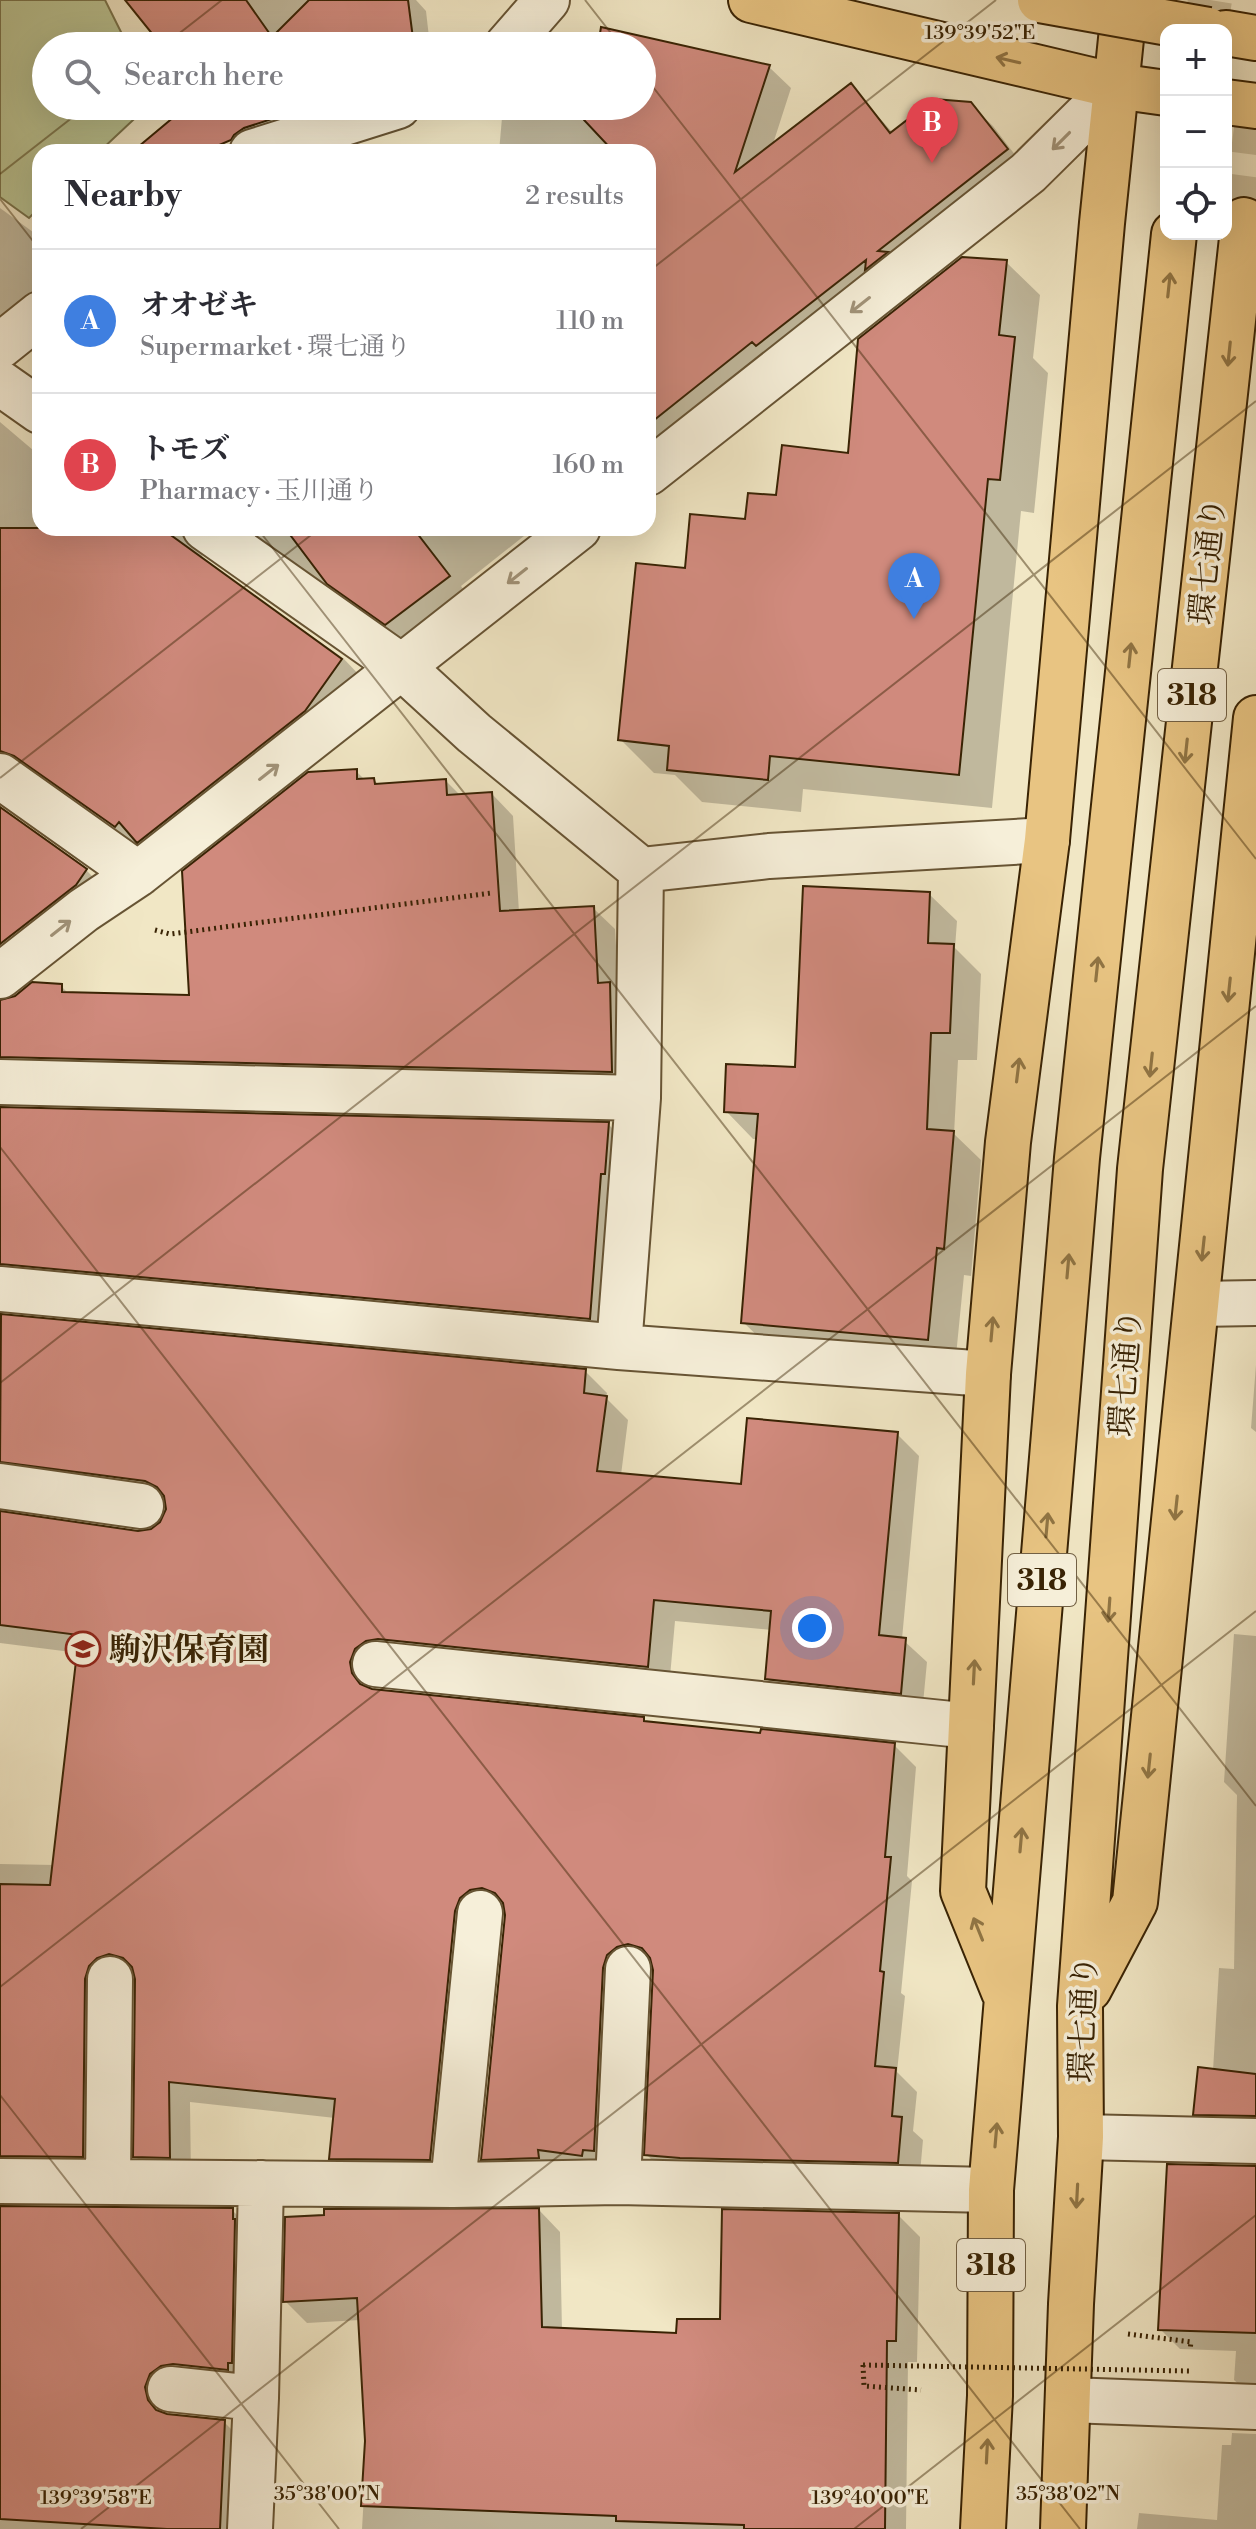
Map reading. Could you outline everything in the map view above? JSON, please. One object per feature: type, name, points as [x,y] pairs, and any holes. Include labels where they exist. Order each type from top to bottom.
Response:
[{"type":"main road","points":[[751,0],[1116,86],[1160,92]]},
{"type":"main road","points":[[1040,0],[1174,24]]},
{"type":"main road","points":[[1008,2001],[963,1891],[988,1374],[1008,1142],[1047,840],[1125,0]]},
{"type":"main road","points":[[1232,34],[1256,38]]},
{"type":"main road","points":[[1232,103],[1256,106]]},
{"type":"main road","name":"環七通り","points":[[1063,2529],[1081,2137],[1080,2006],[1140,1169],[1244,220]]},
{"type":"main road","name":"環七通り","points":[[983,2529],[990,2396],[991,2190],[1077,1158],[1173,240]]},
{"type":"main road","points":[[1080,2006],[1135,1902],[1250,823],[1256,718]]},
{"type":"street","points":[[519,32],[547,0]]},
{"type":"street","points":[[656,467],[1028,173],[1116,86]]},
{"type":"street","points":[[277,144],[354,120]]},
{"type":"street","points":[[0,346],[32,320]]},
{"type":"street","points":[[0,383],[32,405]]},
{"type":"street","points":[[216,536],[402,667],[474,733],[641,870],[769,856],[1047,840]]},
{"type":"street","points":[[0,976],[84,910],[138,874],[568,536]]},
{"type":"street","points":[[0,776],[138,874]]},
{"type":"street","points":[[619,1347],[638,1098],[641,870]]},
{"type":"street","points":[[0,1082],[638,1098]]},
{"type":"street","points":[[0,1289],[619,1347],[988,1374]]},
{"type":"street","points":[[1197,1304],[1256,1303]]},
{"type":"street","points":[[0,1486],[141,1506]]},
{"type":"street","points":[[375,1664],[971,1726]]},
{"type":"street","points":[[453,2185],[480,1913]]},
{"type":"street","points":[[618,2182],[628,1969]]},
{"type":"street","points":[[108,2181],[110,1979]]},
{"type":"street","points":[[1081,2137],[1256,2141]]},
{"type":"street","points":[[0,2181],[453,2185],[618,2182],[991,2190]]},
{"type":"street","points":[[261,2183],[250,2528],[264,2529]]},
{"type":"street","points":[[170,2389],[256,2398]]},
{"type":"street","points":[[1069,2400],[1256,2407]]},
{"type":"path","points":[[84,910],[170,934],[491,893]]},
{"type":"path","points":[[921,2390],[864,2386],[863,2365],[1189,2371],[1191,2342],[1128,2334]]},
{"type":"green space","points":[[0,0],[105,0],[121,32],[32,32],[32,120],[133,120],[108,144],[32,144],[32,215],[29,218],[0,197]]},
{"type":"building","points":[[125,0],[246,0],[268,32],[151,32]]},
{"type":"building","points":[[309,0],[408,0],[412,32],[277,32]]},
{"type":"building","points":[[601,27],[623,32],[600,32]]},
{"type":"building","points":[[656,39],[770,65],[735,172],[851,83],[890,133],[934,99],[971,102],[1008,149],[878,251],[888,252],[865,270],[866,260],[756,346],[752,342],[656,419],[656,144],[606,144],[584,120],[656,120]]},
{"type":"building","points":[[170,120],[269,120],[244,128],[222,144],[142,144]]},
{"type":"building","points":[[962,257],[1007,260],[999,335],[1015,337],[1000,480],[988,479],[959,775],[770,756],[768,780],[667,770],[669,746],[618,740],[636,563],[685,568],[690,514],[745,519],[748,493],[776,495],[782,445],[848,453],[858,339]]},
{"type":"building","points":[[0,528],[32,528],[32,536],[172,536],[342,659],[305,711],[137,843],[119,822],[115,827],[14,756],[0,751]]},
{"type":"building","points":[[291,536],[419,536],[450,576],[385,625],[327,584]]},
{"type":"building","points":[[357,769],[357,779],[374,778],[375,784],[446,779],[447,795],[492,792],[500,911],[594,906],[598,983],[610,982],[612,1072],[0,1057],[0,1000],[15,996],[32,982],[62,984],[62,992],[189,995],[182,871],[308,772]]},
{"type":"building","points":[[0,807],[87,869],[76,885],[0,944]]},
{"type":"building","points":[[803,886],[930,892],[928,943],[954,944],[950,1033],[931,1033],[927,1129],[954,1131],[944,1249],[937,1248],[928,1340],[741,1323],[758,1114],[724,1112],[726,1064],[795,1067]]},
{"type":"building","points":[[0,1107],[609,1122],[605,1174],[601,1174],[590,1319],[0,1264]]},
{"type":"building","points":[[1,1314],[586,1369],[584,1393],[607,1396],[597,1471],[741,1484],[747,1418],[898,1432],[879,1635],[906,1638],[901,1694],[765,1679],[771,1611],[654,1600],[648,1667],[378,1639],[366,1641],[355,1649],[350,1662],[352,1673],[360,1684],[372,1689],[644,1717],[644,1721],[760,1733],[761,1729],[895,1743],[885,1857],[891,1857],[880,1971],[884,1972],[875,2066],[896,2068],[892,2116],[902,2117],[898,2163],[644,2155],[653,1970],[650,1958],[642,1948],[628,1944],[617,1947],[607,1955],[603,1968],[594,2151],[583,2150],[582,2156],[538,2150],[539,2158],[481,2160],[505,1915],[503,1903],[495,1893],[482,1888],[470,1890],[460,1898],[455,1911],[430,2160],[329,2159],[335,2099],[169,2082],[170,2158],[133,2157],[135,1979],[132,1967],[123,1958],[109,1954],[97,1958],[89,1966],[85,1979],[83,2157],[0,2156],[0,1884],[50,1885],[79,1635],[0,1625],[0,1511],[138,1531],[151,1529],[160,1522],[166,1509],[164,1496],[157,1487],[145,1481],[0,1462]]},
{"type":"building","points":[[1198,2067],[1256,2074],[1256,2116],[1193,2115]]},
{"type":"building","points":[[1167,2164],[1256,2166],[1256,2333],[1158,2330]]},
{"type":"building","points":[[0,2206],[233,2208],[232,2363],[228,2363],[228,2370],[173,2364],[161,2366],[150,2374],[145,2387],[148,2400],[156,2410],[225,2420],[220,2529],[167,2529],[0,2519]]},
{"type":"building","points":[[539,2208],[542,2327],[676,2333],[677,2319],[720,2319],[722,2209],[899,2213],[896,2341],[887,2341],[885,2529],[744,2529],[744,2525],[616,2521],[616,2516],[361,2506],[365,2441],[357,2298],[283,2302],[285,2217],[324,2215],[324,2209]]},
{"type":"tunnel","points":[[1206,24],[1210,0]]},
{"type":"tunnel","points":[[1244,220],[1256,129]]},
{"type":"place","name":"トモズ","points":[[932,163]]},
{"type":"place","name":"オオゼキ","points":[[914,619]]},
{"type":"place","name":"駒沢保育園","points":[[83,1649]]}]
